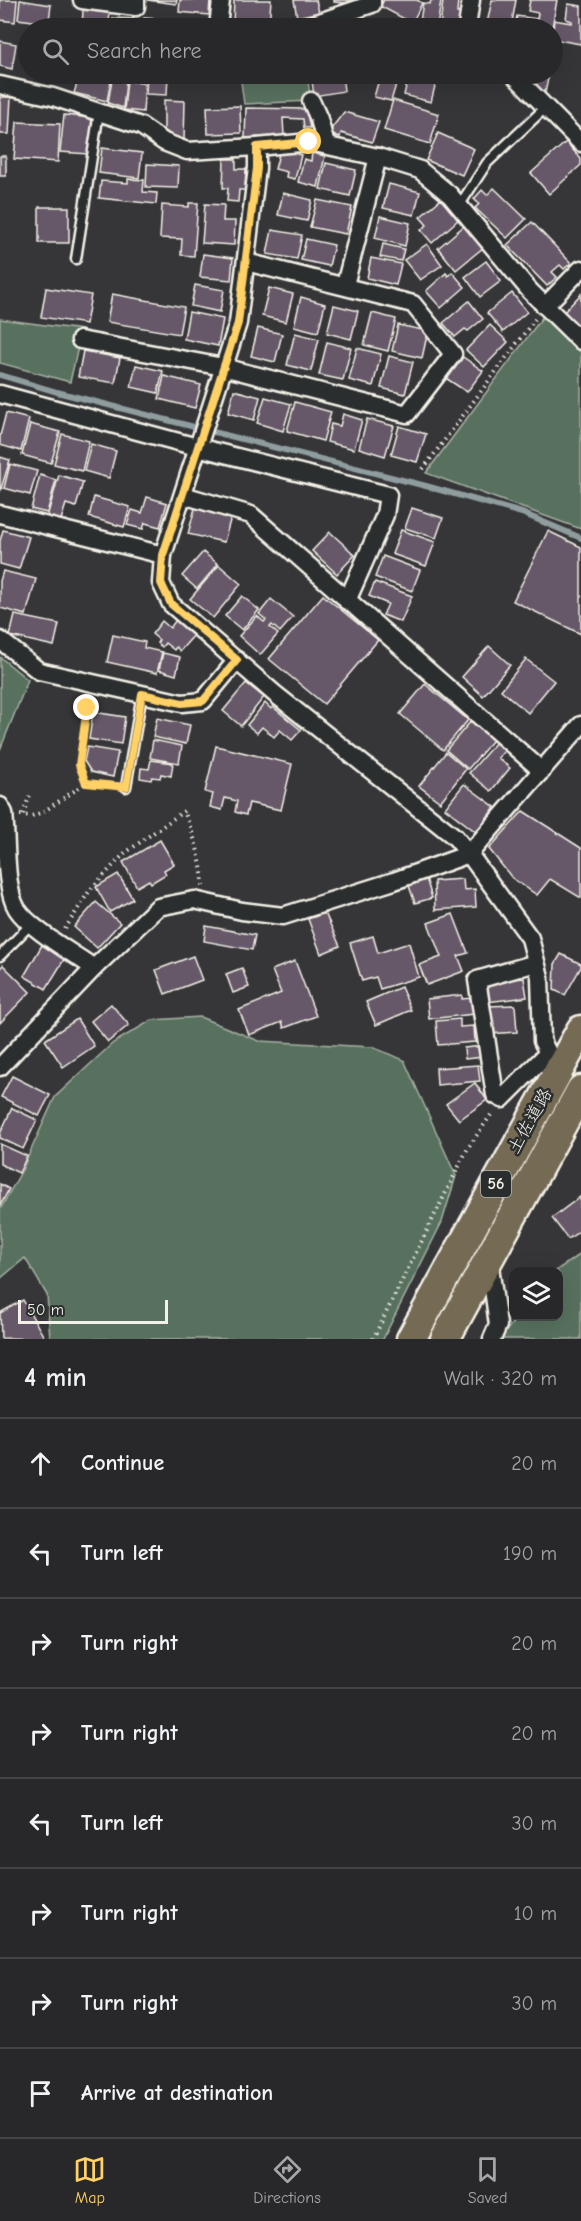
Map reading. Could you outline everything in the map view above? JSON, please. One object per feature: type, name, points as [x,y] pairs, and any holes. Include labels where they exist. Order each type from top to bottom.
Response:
[{"type":"highway","name":"土佐道路","points":[[411,1339],[552,1063],[581,1030]]},
{"type":"highway","name":"土佐道路","points":[[445,1339],[580,1097]]},
{"type":"street","points":[[82,0],[136,7],[136,0]]},
{"type":"street","points":[[219,18],[221,0]]},
{"type":"street","points":[[331,18],[372,4],[372,0]]},
{"type":"street","points":[[468,18],[471,0]]},
{"type":"street","points":[[523,84],[581,143]]},
{"type":"street","points":[[0,85],[53,97],[141,126],[164,142],[187,151],[309,142],[378,157],[420,170],[450,195],[545,306],[581,341]]},
{"type":"street","points":[[311,101],[320,119],[326,145]]},
{"type":"street","points":[[257,147],[257,168],[238,323],[163,555],[161,583],[171,604],[455,837],[469,854],[530,938],[540,977],[542,1041],[552,1063],[580,1097]]},
{"type":"street","points":[[345,285],[378,157]]},
{"type":"street","points":[[80,340],[223,367],[407,414],[453,354],[413,304],[345,285],[246,262]]},
{"type":"street","points":[[545,306],[581,269]]},
{"type":"street","points":[[0,394],[388,495],[385,514],[347,602]]},
{"type":"street","points":[[183,495],[251,515],[347,602],[542,771]]},
{"type":"street","points":[[0,514],[163,555]]},
{"type":"street","points":[[0,640],[39,670],[182,703],[203,701],[237,660]]},
{"type":"street","points":[[0,1067],[94,968],[158,907],[194,900],[242,911],[282,916],[394,881],[469,854],[581,725]]},
{"type":"street","points":[[2,809],[9,887],[16,907],[31,924],[94,968]]},
{"type":"street","points":[[536,963],[477,980],[495,1095],[502,1099],[552,1063]]},
{"type":"street","points":[[489,1258],[498,1325],[492,1339]]},
{"type":"lane","points":[[459,206],[487,163],[546,107]]},
{"type":"lane","points":[[76,259],[99,112]]},
{"type":"lane","points":[[126,787],[142,694]]},
{"type":"lane","points":[[0,957],[31,924]]},
{"type":"path","points":[[423,469],[545,306]]},
{"type":"path","points":[[86,783],[79,765],[87,708]]},
{"type":"path","points":[[2,809],[32,816],[43,812],[86,783],[126,787]]},
{"type":"path","points":[[22,815],[30,794]]},
{"type":"path","points":[[57,942],[90,890],[125,853],[184,811],[202,866],[203,903]]},
{"type":"path","points":[[373,1339],[468,1148],[502,1099]]},
{"type":"green space","points":[[241,84],[308,84],[311,101],[244,104]]},
{"type":"green space","points":[[544,315],[581,351],[581,529],[426,473]]},
{"type":"green space","points":[[0,319],[82,330],[70,382],[0,363]]},
{"type":"green space","points":[[0,657],[28,680],[0,750]]},
{"type":"green space","points":[[200,1017],[259,1041],[372,1047],[404,1060],[456,1176],[442,1222],[383,1339],[50,1339],[47,1295],[25,1258],[0,1279],[0,1210],[22,1170],[55,1097],[113,1043],[152,1020]]},
{"type":"green space","points":[[581,1254],[581,1339],[500,1339],[514,1321],[563,1321],[563,1267],[561,1267]]},
{"type":"building","points":[[0,0],[17,0],[15,22],[0,20]]},
{"type":"building","points":[[20,0],[51,5],[49,18],[18,18]]},
{"type":"building","points":[[147,0],[177,0],[176,4]]},
{"type":"building","points":[[180,0],[210,0],[209,15],[179,12]]},
{"type":"building","points":[[234,0],[271,0],[270,18],[233,18]]},
{"type":"building","points":[[294,0],[316,0],[319,12],[297,17]]},
{"type":"building","points":[[334,0],[356,0],[356,4],[334,2]]},
{"type":"building","points":[[384,0],[417,0],[422,3],[414,18],[403,18],[380,6]]},
{"type":"building","points":[[431,0],[441,0],[438,18],[420,18],[423,3],[430,4]]},
{"type":"building","points":[[443,0],[458,0],[457,13],[461,13],[460,18],[441,18]]},
{"type":"building","points":[[492,0],[516,0],[513,18],[488,18]]},
{"type":"building","points":[[530,0],[557,0],[554,18],[537,18],[538,13],[528,11]]},
{"type":"building","points":[[568,4],[581,6],[581,44],[563,41],[563,22],[572,23],[566,19]]},
{"type":"building","points":[[83,10],[110,13],[109,18],[83,18]]},
{"type":"building","points":[[0,41],[16,44],[12,69],[0,66]]},
{"type":"building","points":[[77,84],[110,84],[107,101],[74,93]]},
{"type":"building","points":[[111,84],[126,84],[123,108],[108,103]]},
{"type":"building","points":[[127,84],[145,84],[143,112],[124,110]]},
{"type":"building","points":[[146,84],[168,84],[167,95],[146,94]]},
{"type":"building","points":[[312,84],[343,84],[344,91],[314,96]]},
{"type":"building","points":[[378,84],[396,84],[391,101],[374,97]]},
{"type":"building","points":[[407,84],[436,84],[431,102],[404,95]]},
{"type":"building","points":[[534,84],[547,84],[545,93]]},
{"type":"building","points":[[0,97],[11,97],[9,134],[0,134]]},
{"type":"building","points":[[164,100],[185,101],[184,141],[177,140],[164,130]]},
{"type":"building","points":[[393,100],[439,114],[430,144],[384,130]]},
{"type":"building","points":[[240,106],[241,133],[208,134],[207,107]]},
{"type":"building","points":[[246,108],[306,109],[310,128],[304,128],[303,119],[283,118],[284,136],[245,138]]},
{"type":"building","points":[[344,112],[379,122],[372,142],[341,133],[340,137],[327,134]]},
{"type":"building","points":[[64,115],[92,118],[89,154],[60,152]]},
{"type":"building","points":[[17,122],[60,124],[58,162],[14,159]]},
{"type":"building","points":[[438,133],[474,149],[462,175],[426,160]]},
{"type":"building","points":[[566,142],[581,159],[581,165],[549,194],[531,173]]},
{"type":"building","points":[[102,148],[142,153],[139,178],[99,173]]},
{"type":"building","points":[[280,150],[301,155],[295,179],[286,177],[287,172],[275,169]]},
{"type":"building","points":[[312,153],[325,156],[318,187],[298,182],[304,159],[311,161]]},
{"type":"building","points":[[0,156],[6,156],[6,176],[0,176]]},
{"type":"building","points":[[224,159],[236,159],[236,169],[246,169],[245,190],[239,190],[238,202],[227,201],[228,188],[223,188]]},
{"type":"building","points":[[326,163],[356,170],[350,196],[320,189]]},
{"type":"building","points":[[147,164],[179,166],[178,188],[146,187]]},
{"type":"building","points":[[128,179],[144,180],[143,192],[157,193],[156,204],[99,198],[101,181],[128,183]]},
{"type":"building","points":[[389,184],[420,192],[414,215],[383,208]]},
{"type":"building","points":[[494,188],[526,219],[507,238],[475,208],[479,204],[474,199],[482,190],[487,195]]},
{"type":"building","points":[[283,193],[312,200],[307,221],[278,215]]},
{"type":"building","points":[[441,199],[458,220],[432,243],[421,230],[427,225],[420,217]]},
{"type":"building","points":[[317,200],[352,207],[346,234],[310,227]]},
{"type":"building","points":[[189,203],[198,203],[194,256],[181,255],[182,239],[160,238],[162,205],[189,207]]},
{"type":"building","points":[[205,204],[224,205],[223,221],[235,221],[234,245],[202,243]]},
{"type":"building","points":[[39,207],[69,207],[69,243],[39,243]]},
{"type":"building","points":[[380,216],[410,223],[405,246],[375,238]]},
{"type":"building","points":[[532,222],[571,263],[564,269],[560,265],[552,272],[557,277],[547,286],[507,245]]},
{"type":"building","points":[[465,225],[484,247],[456,270],[438,248]]},
{"type":"building","points":[[272,230],[302,235],[297,259],[267,254]]},
{"type":"building","points":[[306,239],[334,245],[329,266],[301,260]]},
{"type":"building","points":[[383,244],[404,249],[401,261],[380,257]]},
{"type":"building","points":[[427,244],[442,265],[420,280],[404,260]]},
{"type":"building","points":[[203,254],[233,258],[231,280],[200,277]]},
{"type":"building","points":[[371,258],[401,264],[396,285],[367,278]]},
{"type":"building","points":[[486,261],[501,281],[480,297],[465,277]]},
{"type":"building","points":[[452,272],[465,287],[441,308],[426,291],[446,273],[448,276]]},
{"type":"building","points":[[195,285],[224,290],[220,312],[191,306]]},
{"type":"building","points":[[46,288],[91,295],[86,324],[41,317]]},
{"type":"building","points":[[269,288],[293,294],[286,322],[262,316]]},
{"type":"building","points":[[512,293],[527,312],[503,332],[487,313]]},
{"type":"building","points":[[112,294],[184,307],[179,334],[107,322]]},
{"type":"building","points":[[581,294],[581,328],[564,312]]},
{"type":"building","points":[[301,297],[325,304],[318,332],[294,326]]},
{"type":"building","points":[[469,301],[483,319],[468,331],[465,329],[455,337],[443,323]]},
{"type":"building","points":[[334,305],[358,311],[351,339],[327,333]]},
{"type":"building","points":[[189,312],[223,319],[218,346],[184,339]]},
{"type":"building","points":[[372,313],[396,319],[388,351],[364,345]]},
{"type":"building","points":[[398,325],[428,331],[422,358],[392,351]]},
{"type":"building","points":[[490,325],[508,342],[484,367],[466,350]]},
{"type":"building","points":[[258,328],[282,334],[275,362],[251,356]]},
{"type":"building","points":[[295,333],[319,339],[311,371],[287,365]]},
{"type":"building","points":[[327,342],[351,348],[343,380],[319,375]]},
{"type":"building","points":[[357,348],[381,354],[373,386],[349,380]]},
{"type":"building","points":[[83,351],[120,358],[115,383],[78,377]]},
{"type":"building","points":[[389,356],[413,362],[405,394],[381,388]]},
{"type":"building","points":[[463,357],[483,371],[467,392],[447,379]]},
{"type":"building","points":[[136,365],[163,371],[158,393],[131,387]]},
{"type":"building","points":[[164,376],[201,385],[195,408],[159,399]]},
{"type":"building","points":[[234,390],[260,397],[254,420],[228,413]]},
{"type":"building","points":[[265,397],[291,404],[283,431],[257,423]]},
{"type":"building","points":[[295,402],[331,412],[323,441],[287,431]]},
{"type":"building","points":[[6,413],[29,419],[21,451],[0,445]]},
{"type":"building","points":[[343,414],[362,420],[354,449],[327,442],[331,424],[340,426]]},
{"type":"building","points":[[367,419],[394,426],[385,456],[359,448]]},
{"type":"building","points":[[30,424],[60,432],[51,463],[22,455]]},
{"type":"building","points":[[399,426],[426,434],[417,462],[391,455]]},
{"type":"building","points":[[62,434],[89,441],[82,471],[54,464]]},
{"type":"building","points":[[91,444],[116,451],[109,478],[84,471]]},
{"type":"building","points":[[0,457],[10,460],[0,492]]},
{"type":"building","points":[[10,464],[37,471],[30,495],[4,488]]},
{"type":"building","points":[[40,475],[56,480],[47,513],[31,509]]},
{"type":"building","points":[[59,475],[83,482],[76,507],[66,504],[61,520],[47,517]]},
{"type":"building","points":[[94,497],[130,507],[124,527],[89,517]]},
{"type":"building","points":[[147,497],[167,503],[160,527],[145,523],[143,529],[127,525],[132,510],[142,513]]},
{"type":"building","points":[[195,508],[231,517],[224,542],[188,534]]},
{"type":"building","points":[[412,508],[443,518],[436,538],[405,528]]},
{"type":"building","points":[[3,530],[29,537],[19,569],[0,564],[0,541]]},
{"type":"building","points":[[401,530],[435,542],[426,566],[392,554]]},
{"type":"building","points":[[548,531],[581,547],[581,634],[513,601]]},
{"type":"building","points":[[330,532],[355,555],[337,574],[312,551]]},
{"type":"building","points":[[203,552],[218,564],[197,589],[182,576]]},
{"type":"building","points":[[383,556],[420,570],[412,591],[375,577]]},
{"type":"building","points":[[219,565],[241,584],[213,618],[190,599]]},
{"type":"building","points":[[3,571],[36,579],[26,615],[0,608],[0,581]]},
{"type":"building","points":[[375,582],[412,596],[401,622],[383,615],[388,604],[369,596]]},
{"type":"building","points":[[323,595],[378,640],[324,704],[269,659]]},
{"type":"building","points":[[242,596],[259,610],[242,630],[225,616]]},
{"type":"building","points":[[271,599],[293,617],[280,632],[272,625],[270,627],[278,634],[260,655],[239,636],[257,616],[264,622],[266,620],[259,614]]},
{"type":"building","points":[[15,615],[59,624],[54,646],[10,636]]},
{"type":"building","points":[[176,620],[194,635],[180,651],[176,647],[174,650],[165,643],[162,647],[157,643],[159,640],[152,634],[162,621],[170,628]]},
{"type":"building","points":[[113,635],[145,642],[144,648],[162,652],[157,673],[107,662]]},
{"type":"building","points":[[489,646],[510,665],[483,696],[462,677]]},
{"type":"building","points":[[163,653],[180,657],[176,675],[159,670]]},
{"type":"building","points":[[526,659],[554,681],[528,713],[501,690]]},
{"type":"building","points":[[246,683],[264,697],[241,726],[223,711]]},
{"type":"building","points":[[425,684],[468,720],[443,750],[400,714]]},
{"type":"building","points":[[265,703],[301,730],[292,740],[280,730],[274,737],[262,727],[257,733],[247,725]]},
{"type":"building","points":[[93,712],[125,717],[121,744],[89,739]]},
{"type":"building","points":[[157,718],[190,725],[186,744],[153,737]]},
{"type":"building","points":[[471,721],[493,740],[468,769],[446,750]]},
{"type":"building","points":[[153,740],[182,746],[179,763],[150,758]]},
{"type":"building","points":[[498,740],[507,748],[498,758],[510,768],[491,791],[469,773]]},
{"type":"building","points":[[216,746],[292,764],[281,810],[249,803],[246,815],[235,812],[237,801],[225,798],[222,810],[210,807],[213,794],[205,792]]},
{"type":"building","points":[[87,747],[118,752],[113,777],[91,772],[84,761]]},
{"type":"building","points":[[446,752],[466,769],[440,802],[419,786]]},
{"type":"building","points":[[151,760],[173,763],[171,776],[161,774],[160,778],[152,777],[151,780],[140,778],[141,768],[149,769]]},
{"type":"building","points":[[464,784],[495,807],[476,832],[445,808]]},
{"type":"building","points":[[523,811],[581,848],[581,898],[550,879],[537,895],[512,878],[489,849]]},
{"type":"building","points":[[160,840],[174,864],[164,870],[166,874],[151,883],[149,880],[137,887],[123,862]]},
{"type":"building","points":[[118,874],[133,899],[110,912],[96,887]]},
{"type":"building","points":[[426,878],[432,898],[415,903],[408,883]]},
{"type":"building","points":[[463,879],[464,890],[475,889],[476,907],[435,910],[434,881]]},
{"type":"building","points":[[96,902],[120,923],[97,948],[74,927]]},
{"type":"building","points":[[325,913],[340,946],[321,954],[308,919]]},
{"type":"building","points":[[453,914],[468,953],[458,956],[464,971],[427,985],[419,965],[441,957],[428,923]]},
{"type":"building","points":[[206,926],[255,935],[252,950],[204,941]]},
{"type":"building","points":[[373,936],[378,953],[409,943],[419,977],[380,989],[376,977],[362,981],[350,943]]},
{"type":"building","points":[[42,945],[65,958],[46,989],[24,976]]},
{"type":"building","points":[[561,954],[581,964],[565,995],[554,990],[555,964]]},
{"type":"building","points":[[193,956],[202,980],[165,994],[156,970]]},
{"type":"building","points":[[295,961],[316,1016],[284,1028],[282,1022],[249,1035],[239,1010],[281,993],[272,970]]},
{"type":"building","points":[[3,965],[30,992],[0,1023],[0,968]]},
{"type":"building","points":[[242,968],[249,987],[233,993],[226,974]]},
{"type":"building","points":[[524,978],[527,997],[487,1002],[484,982]]},
{"type":"building","points":[[401,987],[411,1010],[376,1025],[366,1002]]},
{"type":"building","points":[[462,995],[462,999],[472,998],[474,1014],[429,1019],[427,999]]},
{"type":"building","points":[[111,1004],[129,1025],[108,1042],[91,1021]]},
{"type":"building","points":[[515,1005],[517,1032],[488,1034],[487,1006]]},
{"type":"building","points":[[77,1019],[94,1046],[63,1067],[45,1040]]},
{"type":"building","points":[[460,1019],[460,1027],[474,1026],[475,1042],[438,1045],[436,1021]]},
{"type":"building","points":[[482,1046],[483,1057],[465,1059],[464,1048]]},
{"type":"building","points":[[478,1065],[480,1081],[437,1085],[436,1068]]},
{"type":"building","points":[[12,1076],[50,1095],[39,1116],[1,1097]]},
{"type":"building","points":[[475,1083],[487,1100],[459,1120],[446,1104]]},
{"type":"building","points":[[12,1108],[37,1120],[23,1149],[0,1138]]},
{"type":"building","points":[[0,1144],[27,1156],[19,1173],[0,1164]]},
{"type":"building","points":[[0,1184],[9,1189],[0,1206]]},
{"type":"building","points":[[580,1197],[581,1230],[568,1239],[552,1218]]},
{"type":"building","points":[[23,1300],[45,1339],[1,1338],[0,1313]]},
{"type":"waterway","points":[[0,375],[57,392],[426,486],[522,513],[581,538]]},
{"type":"route","points":[[87,708],[79,765],[86,783],[126,787],[142,694],[182,703],[203,701],[237,660],[171,604],[161,583],[163,555],[238,323],[257,168],[257,147],[309,142]]}]
